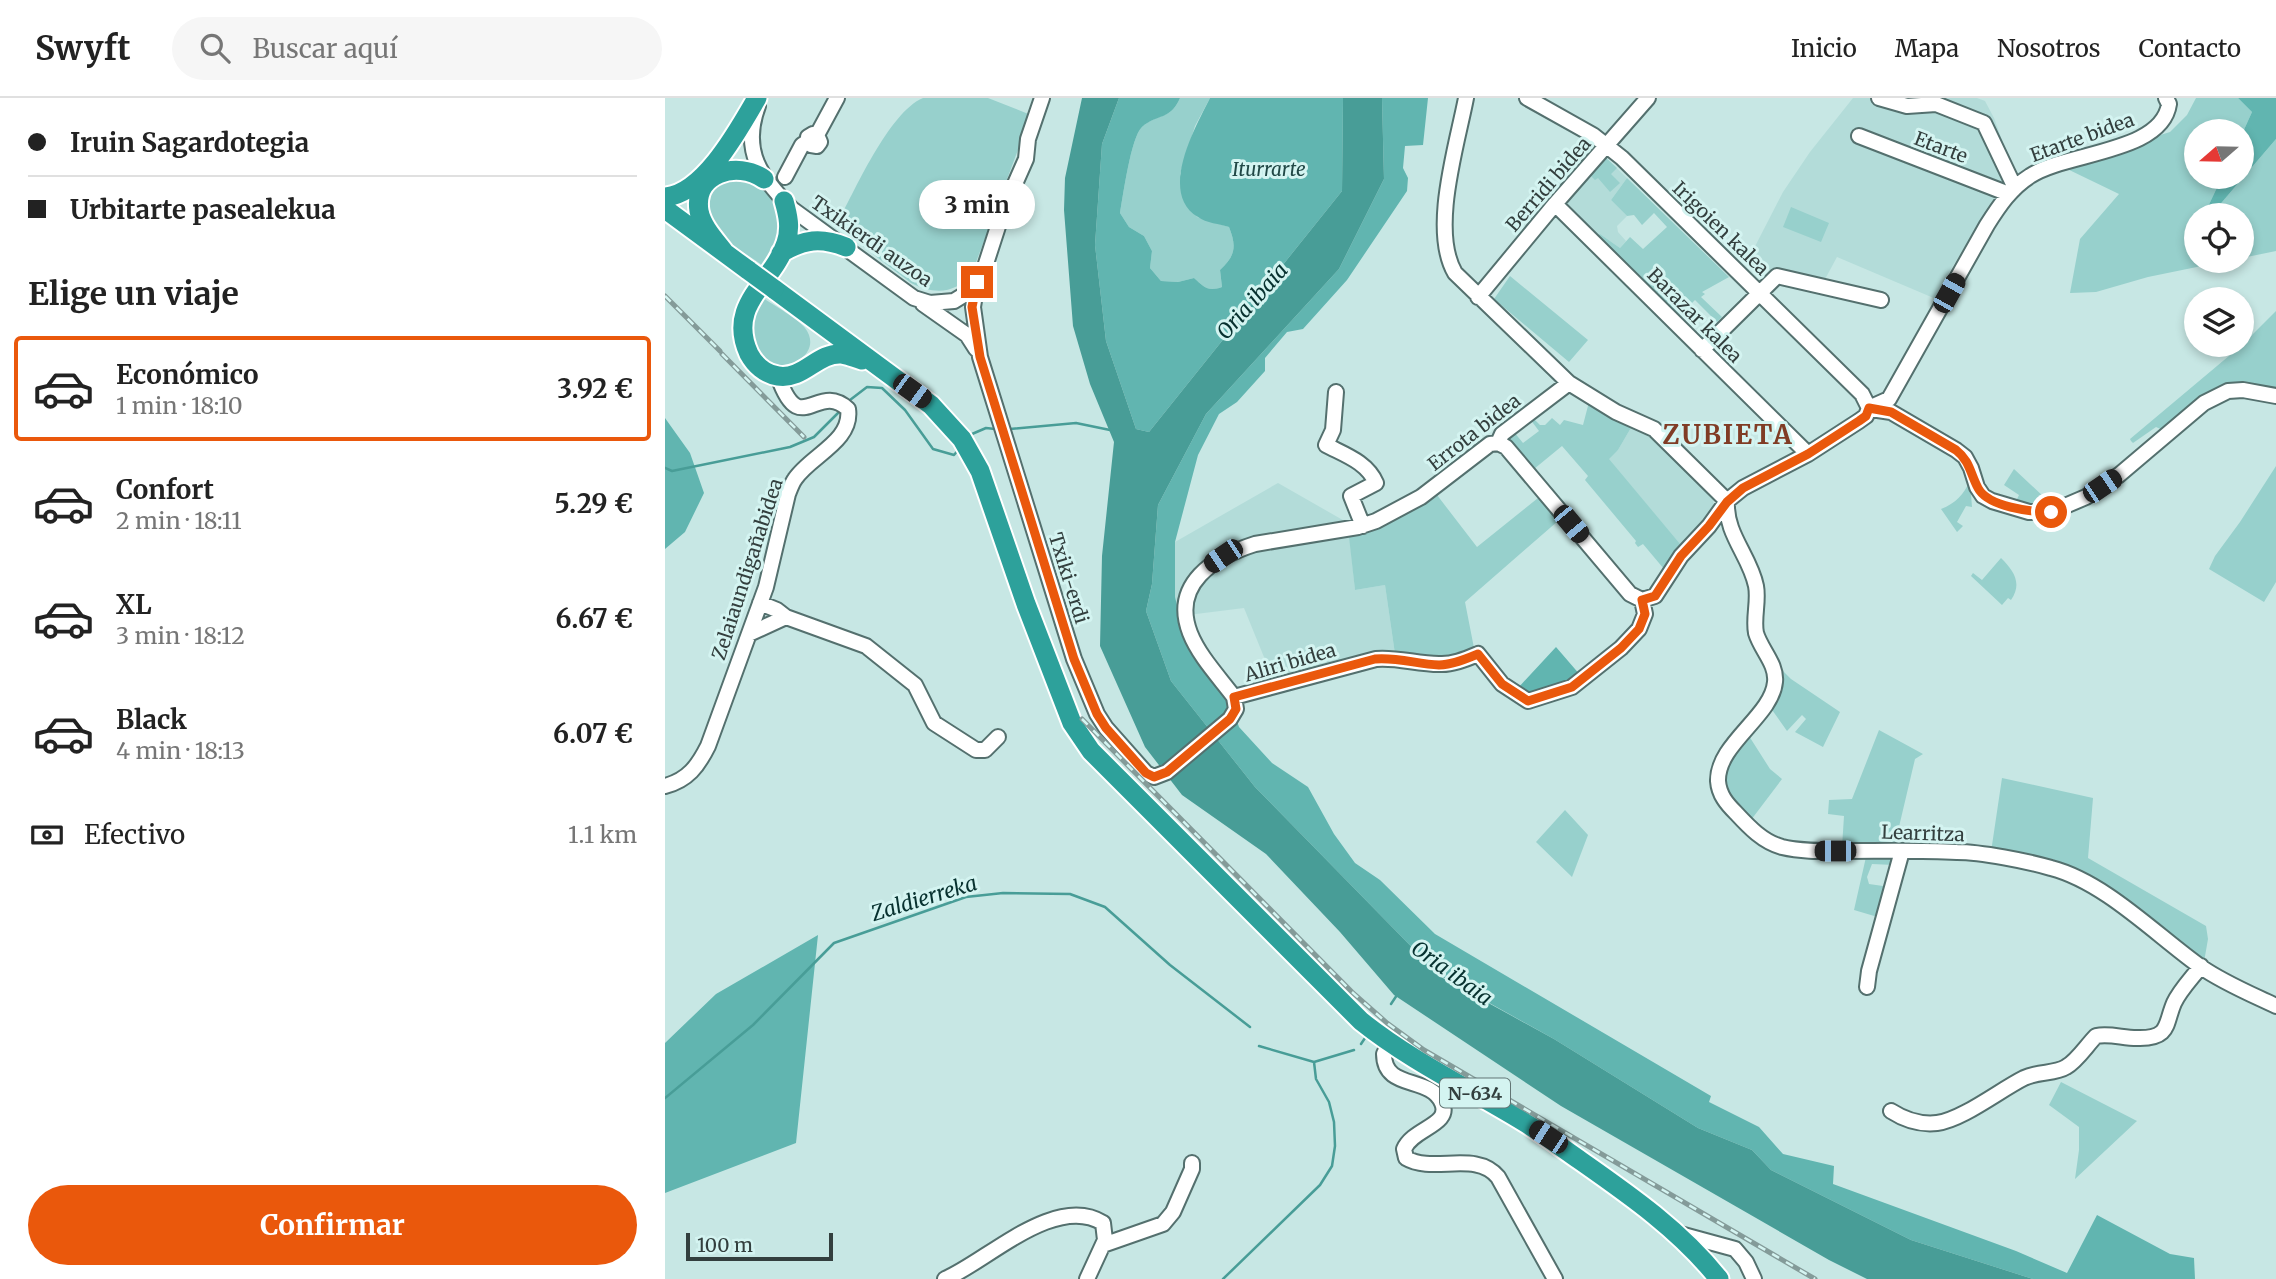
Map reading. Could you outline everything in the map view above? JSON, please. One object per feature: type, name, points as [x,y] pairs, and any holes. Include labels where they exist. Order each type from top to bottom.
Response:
[{"type":"highway","points":[[665,197],[685,192],[703,175],[726,148],[759,98]]},
{"type":"highway","points":[[725,253],[705,226],[700,214],[699,200],[704,187],[712,177],[729,169],[749,170],[764,178]]},
{"type":"highway","points":[[784,201],[789,232],[781,253],[752,296],[743,323],[750,357],[759,368],[778,376],[796,374],[823,357],[841,354],[874,363]]},
{"type":"highway","name":"N-634","points":[[665,209],[939,412],[955,429],[975,460],[1025,604],[1072,723],[1082,740],[1344,1006],[1390,1042],[1530,1125],[1577,1158],[1693,1256],[1715,1264]]},
{"type":"highway","points":[[781,253],[800,243],[814,240],[829,241],[846,247]]},
{"type":"highway","points":[[799,307],[816,335],[817,353],[812,364]]},
{"type":"street","name":"Txikierdi auzoa","points":[[759,98],[753,121],[752,141],[756,161],[764,178],[784,201],[914,298],[930,303],[947,303],[961,298],[977,282]]},
{"type":"street","points":[[785,177],[802,145],[813,138],[837,98]]},
{"type":"street","points":[[980,357],[972,307],[977,282],[987,263],[1003,211],[1026,159],[1030,131],[1042,98]]},
{"type":"street","points":[[1466,98],[1447,198],[1444,236],[1449,262],[1455,273],[1569,383],[1616,412],[1654,429],[1727,502]]},
{"type":"street","name":"Irigoien kalea","points":[[1527,98],[1607,145],[1862,394],[1869,408]]},
{"type":"street","name":"Berridi bidea","points":[[1478,297],[1555,204],[1649,98]]},
{"type":"street","name":"Etarte","points":[[1879,98],[1907,106],[1936,104],[1984,123],[2012,191]]},
{"type":"street","name":"Etarte bidea","points":[[1642,600],[1655,596],[1681,556],[1727,502],[1743,488],[1808,454],[1866,416],[1869,408],[1889,399],[1987,225],[2012,191],[2030,176],[2047,167],[2147,134],[2161,125],[2168,115],[2169,104],[2166,98]]},
{"type":"street","name":"Etarte","points":[[1859,136],[2012,191]]},
{"type":"street","name":"Barazar kalea","points":[[1555,204],[1808,454]]},
{"type":"street","points":[[1699,346],[1777,276],[1881,300]]},
{"type":"street","points":[[914,298],[967,335],[980,357]]},
{"type":"street","name":"Txiki-erdi","points":[[980,357],[1070,646],[1090,700],[1106,728],[1146,773],[1158,777],[1230,719]]},
{"type":"street","name":"Zelaiaundigañabidea","points":[[665,786],[687,777],[700,763],[760,603],[794,480],[844,430],[849,419],[848,409],[834,401],[825,400],[804,408],[795,407],[788,401],[778,376]]},
{"type":"street","name":"Errota bidea","points":[[1234,697],[1190,635],[1185,616],[1187,597],[1194,582],[1206,568],[1238,549],[1363,526],[1402,508],[1421,497],[1490,444],[1498,443],[1502,434],[1569,383]]},
{"type":"street","points":[[1869,408],[1891,412],[1956,450],[1965,457],[1983,496],[2029,512],[2051,512],[2086,497],[2119,475],[2204,403],[2228,391],[2243,390],[2276,396]]},
{"type":"street","points":[[1335,392],[1333,430],[1326,445],[1357,461],[1371,472],[1376,483],[1351,496],[1363,526]]},
{"type":"street","points":[[1498,443],[1506,447],[1630,594],[1642,600]]},
{"type":"street","name":"Learritza","points":[[1727,502],[1726,514],[1731,530],[1756,585],[1756,632],[1774,667],[1776,681],[1770,697],[1725,756],[1720,769],[1720,792],[1726,803],[1748,826],[1764,839],[1781,846],[1812,851],[1961,852],[2053,868],[2084,881],[2225,982],[2276,1006]]},
{"type":"street","name":"Aliri bidea","points":[[1230,719],[1236,709],[1234,697],[1375,659],[1392,658],[1440,665],[1478,654],[1502,684],[1528,701],[1572,687],[1621,648],[1639,629],[1645,614],[1642,600]]},
{"type":"street","points":[[760,603],[786,617],[866,646],[915,685],[935,723],[976,750],[985,750],[998,737]]},
{"type":"street","points":[[749,634],[786,617]]},
{"type":"street","points":[[1867,987],[1902,851]]},
{"type":"street","points":[[1891,1111],[1905,1120],[1920,1124],[1950,1120],[2025,1077],[2067,1067],[2096,1035],[2138,1039],[2162,1033],[2169,1023],[2175,1002],[2201,966]]},
{"type":"street","points":[[1390,1042],[1384,1054],[1388,1070],[1400,1080],[1425,1086],[1437,1096],[1443,1106],[1443,1115],[1438,1122],[1409,1139],[1404,1149],[1406,1158],[1420,1163],[1481,1166],[1492,1171],[1499,1177],[1555,1279]]},
{"type":"street","points":[[1103,1245],[1163,1224],[1173,1212],[1192,1169],[1192,1163]]},
{"type":"street","points":[[945,1279],[999,1245],[1050,1221],[1093,1217],[1103,1223],[1105,1240],[1087,1279]]},
{"type":"street","points":[[1715,1264],[1740,1254],[1754,1279]]},
{"type":"shaded area","points":[[923,98],[988,98],[1031,115],[972,273],[952,289],[936,291],[911,283],[836,226],[885,136],[910,106]]},
{"type":"shaded area","points":[[1082,98],[1119,98],[1102,144],[1095,245],[1106,341],[1136,429],[1149,432],[1342,191],[1343,98],[1382,98],[1384,179],[1339,269],[1206,414],[1158,505],[1152,584],[1146,611],[1171,681],[1255,787],[1441,977],[1554,1039],[1698,1128],[1752,1150],[1771,1170],[1911,1240],[2033,1279],[1867,1279],[1829,1260],[1561,1106],[1394,995],[1340,932],[1266,854],[1182,795],[1145,747],[1100,646],[1102,556],[1114,442],[1090,384],[1073,326],[1064,210],[1065,178]]},
{"type":"shaded area","points":[[1180,98],[1210,98],[1195,126],[1180,174],[1197,217],[1229,227],[1232,234],[1232,256],[1220,270],[1222,287],[1213,289],[1206,288],[1194,278],[1178,282],[1161,281],[1150,268],[1152,251],[1144,236],[1129,227],[1120,213],[1128,167],[1138,133],[1148,122],[1172,110]]},
{"type":"shaded area","points":[[1853,98],[1977,98],[1985,101],[1994,118],[2017,181],[1993,200],[1936,299],[1837,257],[1824,281],[1780,273],[1747,262],[1783,192],[1810,152]]},
{"type":"shaded area","points":[[2196,98],[2238,98],[2252,112],[2249,119],[2184,119],[2184,189],[2216,189],[2210,203],[2184,203],[2184,270],[2096,292],[2070,293],[2080,239],[2119,194],[2061,166],[2170,132],[2187,115]]},
{"type":"shaded area","points":[[2276,139],[2276,251],[2254,256],[2254,203],[2221,203],[2233,189],[2254,189],[2254,165]]},
{"type":"shaded area","points":[[1605,157],[1627,178],[1611,200],[1627,216],[1617,226],[1618,232],[1626,241],[1620,248],[1598,235],[1561,205]]},
{"type":"shaded area","points":[[1605,157],[1617,168],[1611,174],[1620,183],[1610,192],[1598,178],[1595,180],[1589,174]]},
{"type":"shaded area","points":[[745,175],[769,192],[778,206],[783,226],[779,242],[762,265],[719,233],[707,212],[707,200],[712,186]]},
{"type":"shaded area","points":[[1627,178],[1729,277],[1702,292],[1705,294],[1701,297],[1722,317],[1717,322],[1695,300],[1678,317],[1598,235],[1620,248],[1630,237],[1643,249],[1667,227],[1654,213],[1642,225],[1634,215],[1627,216],[1611,200]]},
{"type":"shaded area","points":[[1791,207],[1829,223],[1821,242],[1783,227]]},
{"type":"shaded area","points":[[1510,276],[1588,340],[1569,362],[1494,299]]},
{"type":"shaded area","points":[[760,296],[805,328],[810,338],[809,348],[796,362],[775,364],[765,359],[757,348],[751,322]]},
{"type":"shaded area","points":[[2276,311],[2276,391],[2243,385],[2165,431],[2156,427],[2133,443],[2131,441],[2130,439],[2228,357],[2254,357],[2254,333]]},
{"type":"shaded area","points":[[1589,402],[1632,426],[1618,450],[1609,459],[1681,545],[1664,569],[1643,544],[1638,547],[1636,541],[1585,480],[1588,476],[1562,446],[1534,469],[1507,438],[1514,432],[1523,443],[1539,431],[1530,419],[1533,418],[1540,425],[1545,425],[1552,418],[1560,425],[1564,420],[1583,425]]},
{"type":"shaded area","points":[[1632,426],[1653,439],[1704,484],[1713,498],[1714,507],[1681,545],[1608,459],[1618,450]]},
{"type":"shaded area","points":[[2276,466],[2276,582],[2264,602],[2209,569]]},
{"type":"shaded area","points":[[2014,469],[2045,498],[2039,508],[2016,501],[2019,495],[2004,485]]},
{"type":"shaded area","points":[[1970,481],[1972,507],[1966,506],[1957,522],[1963,526],[1957,532],[1941,509],[1958,498]]},
{"type":"shaded area","points":[[1278,483],[1348,523],[1355,590],[1385,585],[1395,654],[1275,684],[1244,608],[1180,616],[1175,597],[1175,542]]},
{"type":"shaded area","points":[[1437,495],[1477,547],[1538,498],[1558,521],[1465,602],[1474,648],[1442,662],[1395,654],[1385,585],[1355,590],[1349,537],[1395,519]]},
{"type":"shaded area","points":[[2001,558],[2013,572],[2016,582],[2015,594],[2002,605],[1971,576],[1973,573],[1982,580]]},
{"type":"shaded area","points":[[1778,666],[1791,679],[1840,712],[1823,747],[1795,732],[1806,719],[1802,715],[1787,731],[1770,707]]},
{"type":"shaded area","points":[[1879,730],[1923,754],[1915,759],[1894,848],[1842,847],[1844,816],[1828,814],[1829,800],[1852,799]]},
{"type":"shaded area","points":[[1746,736],[1749,736],[1770,769],[1782,779],[1751,820],[1733,798],[1726,780],[1731,760]]},
{"type":"shaded area","points":[[2002,778],[2093,798],[2088,858],[2206,926],[2208,939],[2204,962],[2099,886],[1991,852]]},
{"type":"shaded area","points":[[1565,810],[1588,835],[1572,877],[1536,842]]},
{"type":"shaded area","points":[[1895,856],[1894,865],[1872,864],[1867,877],[1869,884],[1890,887],[1881,918],[1854,910],[1866,857]]},
{"type":"shaded area","points":[[2061,1082],[2137,1121],[2075,1179],[2079,1127],[2049,1105]]},
{"type":"green space","name":"Iturrarte","points":[[1119,98],[1180,98],[1168,114],[1148,123],[1138,133],[1128,167],[1120,213],[1129,227],[1144,236],[1152,251],[1150,268],[1161,281],[1178,282],[1194,278],[1213,289],[1222,287],[1220,270],[1232,256],[1232,234],[1229,227],[1201,219],[1186,206],[1180,177],[1189,143],[1210,98],[1343,98],[1342,191],[1149,432],[1136,429],[1106,341],[1095,245],[1102,144]]},
{"type":"green space","points":[[1382,98],[1428,98],[1423,145],[1405,146],[1403,168],[1408,178],[1407,191],[1347,280],[1303,329],[1287,332],[1265,358],[1265,371],[1237,402],[1219,414],[1198,455],[1175,542],[1175,597],[1185,637],[1231,703],[1239,727],[1272,763],[1308,787],[1334,834],[1355,863],[1380,880],[1435,934],[1711,1096],[1709,1102],[1759,1127],[1783,1154],[1834,1166],[1833,1184],[2016,1251],[2067,1273],[2097,1215],[2170,1254],[2194,1258],[2195,1279],[2033,1279],[1911,1240],[1771,1170],[1752,1150],[1698,1128],[1554,1039],[1439,975],[1255,787],[1171,681],[1146,611],[1152,584],[1158,505],[1206,414],[1339,269],[1384,179]]},
{"type":"green space","points":[[2238,98],[2276,98],[2276,139],[2254,165],[2254,119],[2249,119],[2252,112]]},
{"type":"green space","points":[[2216,189],[2233,189],[2221,203],[2210,203]]},
{"type":"green space","points":[[665,418],[690,453],[704,493],[685,532],[665,549]]},
{"type":"green space","points":[[1556,647],[1581,676],[1533,697],[1518,688]]},
{"type":"green space","points":[[818,935],[796,1143],[665,1193],[665,1043],[716,994]]},
{"type":"waterway","points":[[850,400],[867,387],[882,388],[905,410],[933,449],[954,455],[959,449]]},
{"type":"waterway","points":[[665,468],[672,471],[790,447],[814,437],[839,412]]},
{"type":"waterway","points":[[1010,429],[1076,423],[1110,430]]},
{"type":"waterway","points":[[972,434],[986,428],[995,429]]},
{"type":"waterway","name":"Zaldierreka","points":[[665,1098],[753,1025],[834,943],[966,897],[1003,893],[1070,894],[1105,907],[1170,965],[1250,1027]]},
{"type":"waterway","points":[[1391,1004],[1397,995]]},
{"type":"waterway","points":[[1361,1044],[1365,1038]]},
{"type":"waterway","points":[[1259,1046],[1314,1062],[1354,1050]]},
{"type":"waterway","points":[[1223,1279],[1320,1185],[1332,1166],[1334,1122],[1329,1102],[1316,1079],[1314,1062]]},
{"type":"railway","points":[[665,296],[720,351]]},
{"type":"railway","points":[[722,354],[804,437]]},
{"type":"railway","points":[[1082,719],[1352,992],[1387,1023],[1424,1050],[1815,1279]]},
{"type":"district","name":"ZUBIETA","points":[[1728,434]]},
{"type":"route","points":[[977,282],[972,307],[980,357],[1074,659],[1090,700],[1106,728],[1146,773],[1154,777],[1162,776],[1233,716],[1236,709],[1234,697],[1375,659],[1392,658],[1440,665],[1478,654],[1502,684],[1528,701],[1572,687],[1621,648],[1639,629],[1645,614],[1642,600],[1655,596],[1681,556],[1727,502],[1743,488],[1808,454],[1859,421],[1866,416],[1869,408],[1891,412],[1956,450],[1965,457],[1983,496],[2029,512],[2051,512]]},
{"type":"water label","name":"Oria ibaia","points":[[1252,301]]},
{"type":"water label","name":"Oria ibaia","points":[[1452,973]]}]
